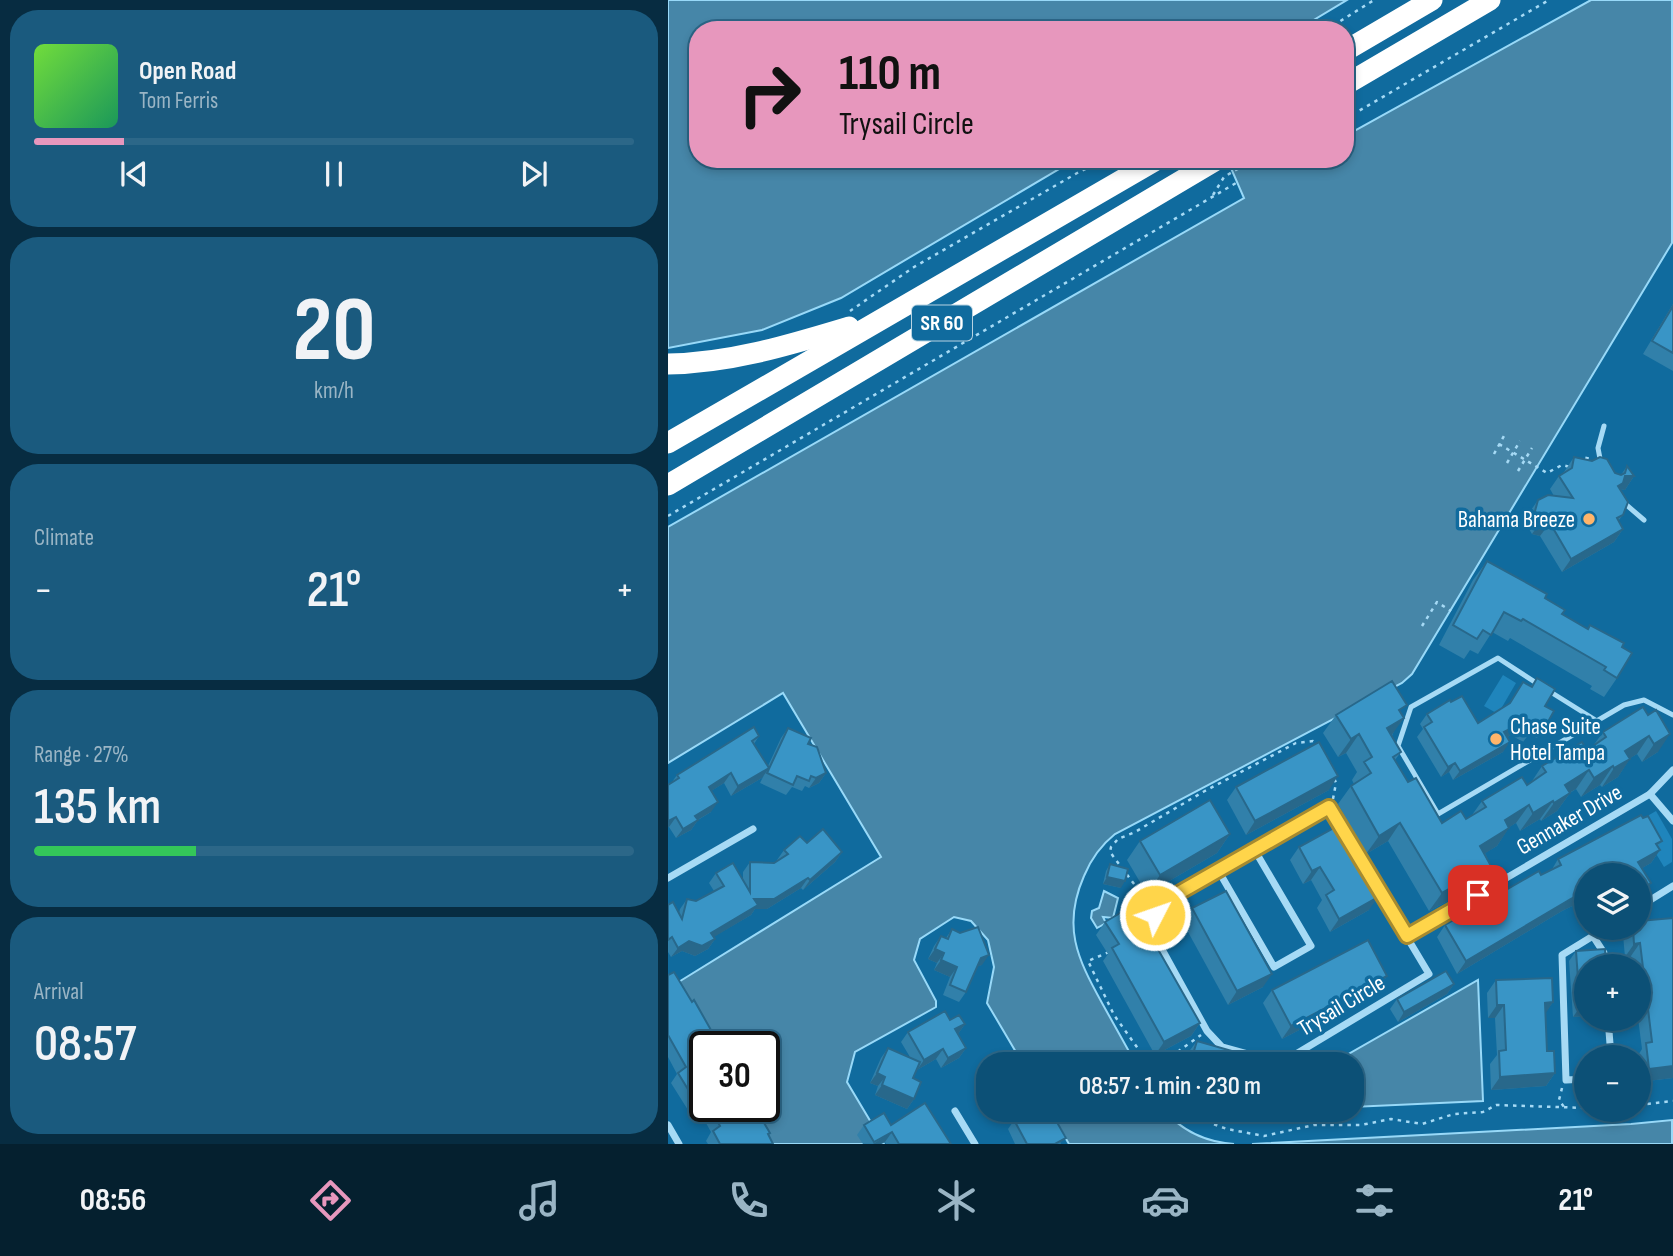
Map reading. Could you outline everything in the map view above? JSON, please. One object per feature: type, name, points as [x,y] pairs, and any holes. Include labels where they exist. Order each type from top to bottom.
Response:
[{"type":"highway","points":[[1354,46],[1432,0]]},
{"type":"highway","points":[[1354,80],[1490,0]]},
{"type":"highway","name":"SR 60","points":[[668,443],[881,317],[1142,168]]},
{"type":"highway","name":"SR 60","points":[[668,485],[1214,168]]},
{"type":"highway","points":[[668,364],[697,364],[764,353],[881,317]]},
{"type":"street","name":"Gennaker Drive","points":[[1407,936],[1650,794],[1672,770]]},
{"type":"street","points":[[1650,794],[1672,821]]},
{"type":"street","name":"Trysail Circle","points":[[1329,807],[1429,974],[1281,1063],[1222,1047],[1207,1031],[1153,933],[1155,915],[1170,898],[1254,849],[1329,807]]},
{"type":"street","points":[[668,878],[753,829]]},
{"type":"street","points":[[1218,870],[1274,967],[1311,946],[1254,849]]},
{"type":"street","points":[[1651,899],[1672,886]]},
{"type":"street","points":[[1574,1080],[1566,1080],[1562,955],[1586,940]]},
{"type":"street","points":[[955,1111],[975,1144]]},
{"type":"street","points":[[668,1125],[679,1144]]},
{"type":"lane","points":[[1602,465],[1598,448],[1604,426]]},
{"type":"lane","points":[[1618,494],[1625,505],[1644,520]]},
{"type":"lane","points":[[1597,721],[1498,659],[1411,707],[1398,746],[1438,814],[1597,721],[1639,700],[1672,715]]},
{"type":"path","points":[[1340,21],[1374,0]]},
{"type":"path","points":[[1354,114],[1549,0]]},
{"type":"path","points":[[847,312],[914,267],[1087,168]]},
{"type":"path","points":[[1211,198],[1218,168]]},
{"type":"path","points":[[668,516],[1236,183]]},
{"type":"path","points":[[1494,454],[1505,434]]},
{"type":"path","points":[[1507,463],[1520,441]]},
{"type":"path","points":[[1499,444],[1547,473],[1562,466],[1580,469],[1582,457],[1602,465]]},
{"type":"path","points":[[1518,471],[1532,448]]},
{"type":"path","points":[[1422,626],[1437,602],[1451,611]]},
{"type":"path","points":[[1131,937],[1139,929],[1145,909],[1140,892],[1110,852],[1118,839],[1296,743],[1313,741],[1318,748]]},
{"type":"path","points":[[1329,807],[1334,800],[1336,783],[1331,770]]},
{"type":"path","points":[[1111,951],[1088,961],[1116,1019],[1140,1052]]},
{"type":"path","points":[[1178,1052],[1207,1031]]},
{"type":"path","points":[[1564,1107],[1559,1100],[1566,1080]]},
{"type":"path","points":[[1651,1104],[1672,1101]]},
{"type":"path","points":[[1207,1122],[1227,1129],[1264,1136],[1314,1125],[1360,1125],[1391,1119],[1422,1125],[1454,1114],[1483,1112],[1496,1105],[1574,1107]]},
{"type":"shaded area","points":[[668,0],[1347,0],[1312,21],[689,21],[689,168],[1061,168],[841,298],[762,330],[668,348]]},
{"type":"shaded area","points":[[1591,0],[1672,0],[1672,243],[1412,674],[1402,683],[1115,834],[1093,858],[1077,894],[1073,926],[1075,941],[1093,987],[1129,1052],[1016,1052],[987,1003],[994,967],[988,940],[971,921],[954,917],[920,939],[914,960],[936,1001],[936,1007],[855,1052],[847,1082],[884,1144],[770,1144],[757,1122],[780,1122],[780,1031],[705,1031],[677,983],[881,857],[783,693],[668,763],[668,527],[1244,198],[1231,168],[1354,168],[1354,131]]},
{"type":"shaded area","points":[[1503,675],[1516,683],[1498,714],[1484,706]]},
{"type":"shaded area","points":[[1656,811],[1672,839],[1672,862],[1664,867],[1637,822]]},
{"type":"shaded area","points":[[1104,891],[1118,898],[1113,918],[1103,917],[1106,923],[1097,928],[1091,918],[1092,911],[1099,908]]},
{"type":"shaded area","points":[[1478,980],[1483,1101],[1364,1106],[1364,1052],[1352,1052]]},
{"type":"shaded area","points":[[1672,1120],[1672,1144],[1252,1144],[1631,1124]]},
{"type":"shaded area","points":[[1056,1122],[1177,1122],[1195,1134],[1234,1144],[1069,1144]]},
{"type":"building","points":[[1673,306],[1673,353],[1652,341]]},
{"type":"building","name":"Bahama Breeze","points":[[1574,457],[1592,461],[1600,457],[1607,459],[1615,473],[1625,473],[1627,466],[1634,476],[1625,476],[1623,483],[1618,486],[1628,502],[1623,515],[1617,518],[1623,529],[1571,559],[1550,523],[1541,521],[1535,511],[1538,500],[1548,495],[1573,498],[1559,476],[1572,468]]},
{"type":"building","points":[[1487,561],[1547,594],[1545,598],[1565,610],[1562,614],[1588,629],[1590,625],[1624,643],[1622,647],[1632,653],[1617,678],[1604,670],[1606,667],[1523,619],[1521,621],[1504,612],[1491,635],[1483,630],[1477,639],[1453,625]]},
{"type":"building","points":[[1537,678],[1555,689],[1545,706],[1554,711],[1544,729],[1535,723],[1530,732],[1518,725],[1504,732],[1510,742],[1460,771],[1455,763],[1448,767],[1424,727],[1432,722],[1427,714],[1462,696],[1478,723],[1510,703],[1523,682],[1532,687]]},
{"type":"building","points":[[1392,681],[1407,705],[1399,710],[1404,718],[1387,728],[1401,752],[1393,757],[1408,782],[1416,778],[1442,823],[1461,811],[1466,819],[1486,807],[1482,801],[1522,777],[1527,785],[1546,772],[1542,766],[1582,742],[1587,750],[1606,737],[1603,732],[1643,707],[1648,715],[1656,710],[1670,734],[1654,744],[1649,736],[1625,751],[1630,759],[1594,778],[1589,770],[1565,785],[1570,793],[1554,803],[1553,801],[1533,813],[1529,805],[1505,820],[1509,828],[1480,846],[1491,866],[1442,893],[1400,823],[1379,836],[1351,786],[1371,773],[1364,762],[1372,757],[1359,734],[1351,739],[1336,715]]},
{"type":"building","points":[[754,727],[759,736],[752,741],[769,768],[738,786],[731,773],[709,787],[718,802],[695,816],[698,820],[683,829],[676,817],[668,821],[668,785],[679,778],[677,775]]},
{"type":"building","points":[[788,728],[811,738],[808,744],[817,747],[826,773],[816,778],[811,776],[809,781],[797,776],[793,785],[767,773]]},
{"type":"building","points":[[1319,742],[1338,776],[1255,821],[1236,787]]},
{"type":"building","points":[[1210,800],[1230,834],[1160,875],[1140,841]]},
{"type":"building","points":[[1641,815],[1643,818],[1648,816],[1662,841],[1656,844],[1660,850],[1639,863],[1574,863],[1574,898],[1466,961],[1445,925],[1539,871],[1541,875],[1561,865],[1558,859]]},
{"type":"building","points":[[1339,825],[1378,897],[1339,919],[1326,895],[1334,890],[1320,867],[1312,871],[1299,847]]},
{"type":"building","points":[[823,829],[842,852],[810,880],[808,878],[774,899],[754,899],[758,905],[711,933],[715,939],[702,946],[689,941],[678,948],[672,937],[668,940],[668,905],[673,902],[682,919],[687,899],[696,901],[724,886],[716,873],[733,863],[750,892],[750,862],[774,863],[788,854],[784,850],[800,836],[807,843]]},
{"type":"building","points":[[1110,864],[1128,869],[1125,881],[1107,877]]},
{"type":"building","points":[[1226,891],[1272,974],[1237,991],[1192,908]]},
{"type":"building","points":[[1127,909],[1141,933],[1147,930],[1200,1023],[1164,1042],[1112,948],[1119,944],[1105,922]]},
{"type":"building","points":[[1673,918],[1673,1066],[1651,1069],[1651,1045],[1646,1043],[1652,1042],[1651,954],[1641,954],[1640,943],[1634,944],[1634,940],[1651,940],[1651,920]]},
{"type":"building","points":[[978,927],[989,955],[981,958],[966,992],[950,985],[957,967],[941,960],[944,953],[935,949],[941,936],[948,939],[952,929],[960,933]]},
{"type":"building","points":[[1368,940],[1387,976],[1291,1026],[1272,990]]},
{"type":"building","points":[[1605,949],[1605,954],[1576,954],[1576,951]]},
{"type":"building","points":[[1446,971],[1454,984],[1404,1012],[1397,999]]},
{"type":"building","points":[[674,972],[712,1031],[689,1031],[689,1091],[678,1073],[686,1067],[668,1035],[668,975]]},
{"type":"building","points":[[1552,978],[1553,1002],[1545,1003],[1547,1051],[1554,1051],[1555,1073],[1500,1077],[1499,1051],[1506,1050],[1504,1005],[1497,1005],[1496,980]]},
{"type":"building","points":[[945,1011],[950,1020],[959,1015],[965,1024],[955,1029],[966,1048],[948,1058],[943,1049],[924,1060],[908,1032]]},
{"type":"building","points":[[1197,1041],[1235,1052],[1194,1052]]},
{"type":"building","points":[[888,1048],[920,1062],[913,1078],[921,1082],[914,1099],[882,1085],[885,1077],[877,1073]]},
{"type":"building","points":[[925,1103],[951,1144],[899,1144],[892,1132],[874,1142],[864,1125],[884,1113],[891,1125]]},
{"type":"building","points":[[718,1122],[763,1122],[773,1144],[720,1144],[713,1131],[720,1126]]},
{"type":"building","points":[[1015,1122],[1057,1122],[1066,1138],[1055,1144],[1027,1144]]},
{"type":"place","name":"Bahama Breeze","points":[[1589,519]]},
{"type":"place","name":"Chase Suite Hotel Tampa","points":[[1496,739]]},
{"type":"route","points":[[1155,915],[1170,898],[1329,807],[1407,936],[1478,895]]}]
